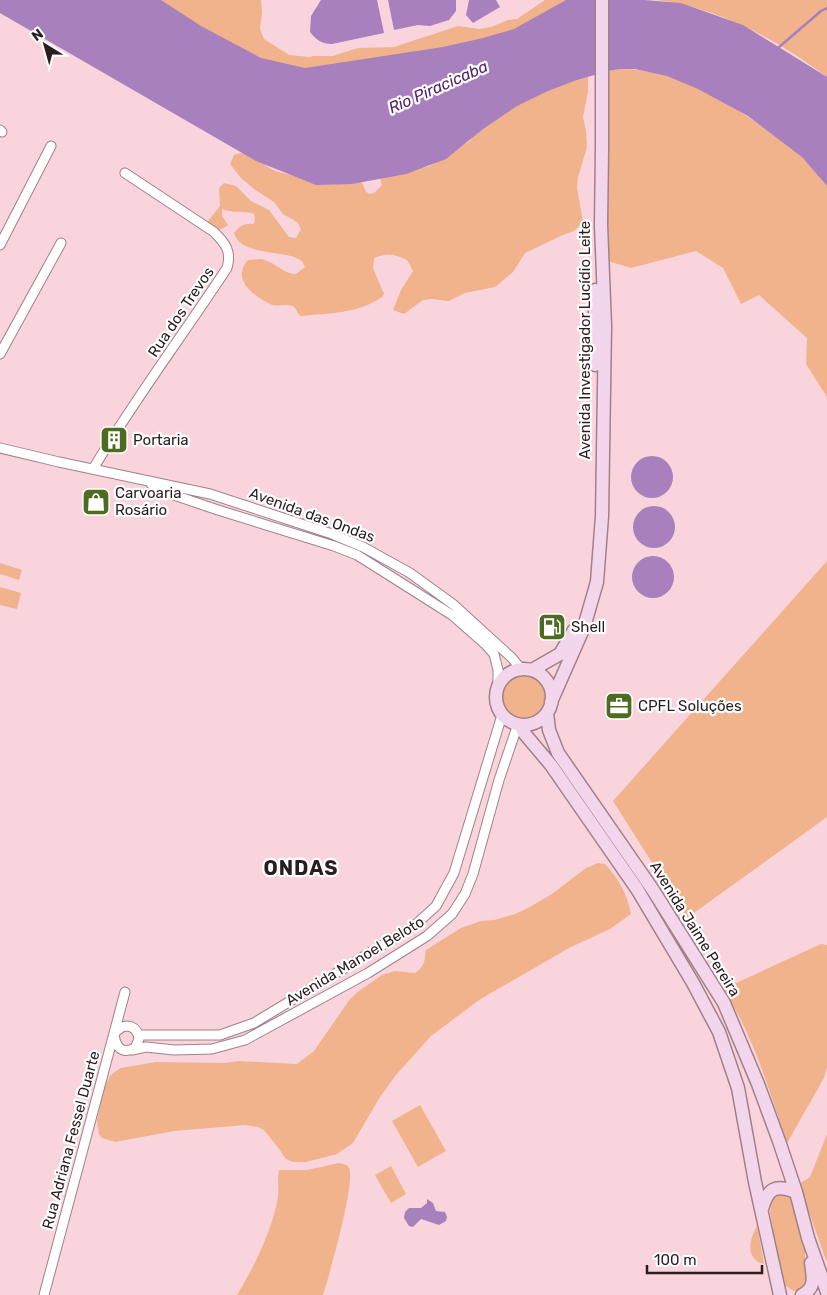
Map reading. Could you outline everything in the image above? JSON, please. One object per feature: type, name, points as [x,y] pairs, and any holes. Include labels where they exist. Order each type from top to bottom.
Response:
[{"type":"main road","name":"Avenida Investigador Lucídio Leite","points":[[549,707],[584,627],[597,582],[602,516],[605,326],[599,86],[594,0]]},
{"type":"main road","name":"Avenida Investigador Lucídio Leite","points":[[527,669],[560,654],[573,635],[584,599],[592,558],[596,510],[593,221],[602,0]]},
{"type":"main road","points":[[527,669],[540,673],[550,686],[552,694],[549,707],[535,722],[519,724],[502,715],[497,706],[498,685],[507,674],[527,669]]},
{"type":"main road","name":"Avenida Jaime Pereira","points":[[549,707],[549,730],[558,753],[653,890],[724,1003],[758,1084],[796,1192],[808,1238],[827,1292]]},
{"type":"main road","name":"Avenida Jaime Pereira","points":[[519,724],[637,889],[693,983],[718,1032],[738,1088],[761,1211],[783,1294]]},
{"type":"main road","points":[[761,1211],[766,1195],[775,1188],[784,1188],[796,1192]]},
{"type":"main road","points":[[802,1295],[809,1291],[813,1282],[808,1238]]},
{"type":"street","points":[[0,245],[51,146]]},
{"type":"street","name":"Rua dos Trevos","points":[[93,469],[113,436],[227,268],[230,254],[225,243],[214,232],[125,173]]},
{"type":"street","points":[[0,354],[61,243]]},
{"type":"street","name":"Avenida das Ondas","points":[[0,448],[210,494],[360,545],[418,578],[454,605],[512,658],[527,669]]},
{"type":"street","name":"Avenida das Ondas","points":[[144,480],[162,491],[357,555],[452,615],[486,645],[494,654],[498,670],[498,685]]},
{"type":"street","points":[[162,491],[172,490],[202,496],[210,494]]},
{"type":"street","points":[[218,510],[225,504],[261,512]]},
{"type":"street","points":[[365,561],[374,558],[408,576],[418,578]]},
{"type":"street","name":"Avenida Manoel Beloto","points":[[139,1035],[220,1035],[245,1027],[400,936],[428,915],[444,895],[454,873],[502,715]]},
{"type":"street","name":"Avenida Manoel Beloto","points":[[132,1050],[146,1047],[174,1050],[212,1049],[245,1040],[368,972],[427,936],[452,914],[465,894],[473,874],[499,780],[519,724]]},
{"type":"street","name":"Rua Adriana Fessel Duarte","points":[[44,1295],[125,992]]},
{"type":"street","points":[[122,1027],[134,1028],[139,1035],[137,1045],[132,1050],[123,1050],[114,1042],[114,1033],[122,1027]]},
{"type":"shaded area","points":[[142,0],[261,0],[260,29],[264,39],[289,55],[310,57],[333,56],[358,48],[394,47],[458,26],[479,29],[491,27],[508,20],[517,19],[545,0],[577,0],[533,28],[310,83]]},
{"type":"shaded area","points":[[656,0],[827,0],[827,77],[788,50],[746,27],[702,10]]},
{"type":"shaded area","points":[[620,69],[662,75],[682,81],[722,100],[796,151],[809,163],[827,186],[827,397],[806,364],[807,338],[759,295],[741,304],[723,268],[696,251],[631,268],[608,261],[608,71]]},
{"type":"shaded area","points":[[588,77],[588,92],[583,117],[587,147],[578,177],[577,188],[583,222],[574,231],[525,253],[513,272],[495,287],[465,293],[449,301],[423,300],[404,314],[393,310],[401,290],[413,271],[407,260],[394,255],[383,255],[374,258],[373,268],[384,294],[382,297],[373,303],[353,310],[300,316],[292,306],[273,305],[258,297],[247,286],[242,274],[243,267],[248,260],[266,260],[287,272],[296,274],[305,267],[302,261],[295,257],[254,249],[238,241],[234,233],[243,226],[253,224],[255,221],[254,214],[222,209],[222,216],[228,225],[218,229],[208,224],[208,221],[220,206],[219,188],[224,183],[236,186],[251,201],[269,210],[289,237],[296,238],[301,229],[297,222],[283,214],[274,202],[241,178],[230,164],[234,155],[240,153],[252,156],[273,170],[289,175],[319,178],[360,178],[366,192],[370,194],[374,193],[382,185],[380,178],[430,166],[470,141],[473,135],[521,96]]},
{"type":"shaded area","points":[[827,561],[827,817],[687,918],[613,801]]},
{"type":"shaded area","points":[[0,563],[22,570],[19,580],[0,574]]},
{"type":"shaded area","points":[[0,587],[21,593],[17,609],[0,605]]},
{"type":"shaded area","points":[[519,673],[529,673],[543,683],[547,696],[543,709],[537,715],[529,719],[519,719],[505,709],[501,701],[501,691],[511,677]]},
{"type":"shaded area","points":[[598,863],[605,864],[618,881],[625,893],[631,914],[610,929],[569,948],[479,1000],[431,1036],[396,1075],[380,1097],[353,1143],[337,1154],[306,1162],[293,1162],[286,1159],[264,1130],[245,1125],[174,1131],[115,1142],[102,1138],[99,1134],[97,1121],[104,1088],[110,1076],[121,1068],[156,1062],[225,1063],[239,1061],[297,1064],[314,1051],[350,999],[382,975],[395,971],[415,973],[424,963],[426,950],[461,928],[481,921],[494,920],[515,914],[528,908],[552,894],[586,868]]},
{"type":"shaded area","points":[[821,944],[827,945],[827,1067],[824,1078],[787,1143],[752,1044],[744,1025],[723,989]]},
{"type":"shaded area","points":[[420,1105],[446,1151],[418,1167],[392,1121]]},
{"type":"shaded area","points":[[827,1134],[827,1263],[799,1184],[810,1177]]},
{"type":"shaded area","points":[[339,1163],[349,1168],[349,1191],[341,1230],[323,1295],[237,1295],[256,1260],[272,1222],[278,1197],[279,1170],[307,1170]]},
{"type":"shaded area","points":[[391,1166],[406,1194],[391,1203],[375,1175]]},
{"type":"shaded area","points":[[779,1194],[790,1196],[805,1242],[805,1262],[809,1277],[807,1284],[801,1289],[794,1291],[784,1285],[781,1278],[770,1212],[773,1197]]},
{"type":"shaded area","points":[[757,1226],[764,1264],[754,1258],[750,1248]]},
{"type":"water","name":"Rio Piracicaba","points":[[0,0],[161,0],[201,26],[261,58],[305,68],[443,47],[483,38],[514,29],[566,0],[644,0],[681,3],[743,25],[827,77],[827,186],[802,157],[748,116],[698,89],[667,76],[635,69],[608,71],[548,91],[517,106],[483,129],[446,159],[406,174],[352,184],[316,185],[256,161],[0,13]]},
{"type":"water","points":[[321,0],[377,0],[384,33],[332,44],[320,41],[310,32],[311,16]]},
{"type":"water","points":[[388,0],[456,0],[456,11],[449,20],[430,26],[418,25],[394,30]]},
{"type":"water","points":[[469,0],[496,0],[500,7],[473,23],[466,15]]},
{"type":"water","points":[[652,456],[667,462],[673,477],[667,492],[652,498],[637,492],[631,477],[637,462]]},
{"type":"water","points":[[654,506],[669,512],[675,527],[669,542],[654,548],[639,542],[633,527],[639,512]]},
{"type":"water","points":[[653,556],[668,562],[674,577],[668,592],[653,598],[638,592],[632,577],[638,562]]},
{"type":"water","points":[[427,1199],[433,1203],[436,1211],[445,1212],[446,1221],[439,1225],[421,1219],[413,1227],[409,1226],[404,1218],[405,1212],[409,1208],[421,1208],[427,1203]]},
{"type":"waterway","points":[[778,48],[827,8]]},
{"type":"place","name":"Portaria","points":[[114,440]]},
{"type":"place","name":"Carvoaria Rosário","points":[[96,502]]},
{"type":"place","name":"Shell","points":[[552,627]]},
{"type":"place","name":"CPFL Soluções","points":[[619,706]]},
{"type":"district","name":"ONDAS","points":[[301,868]]}]
